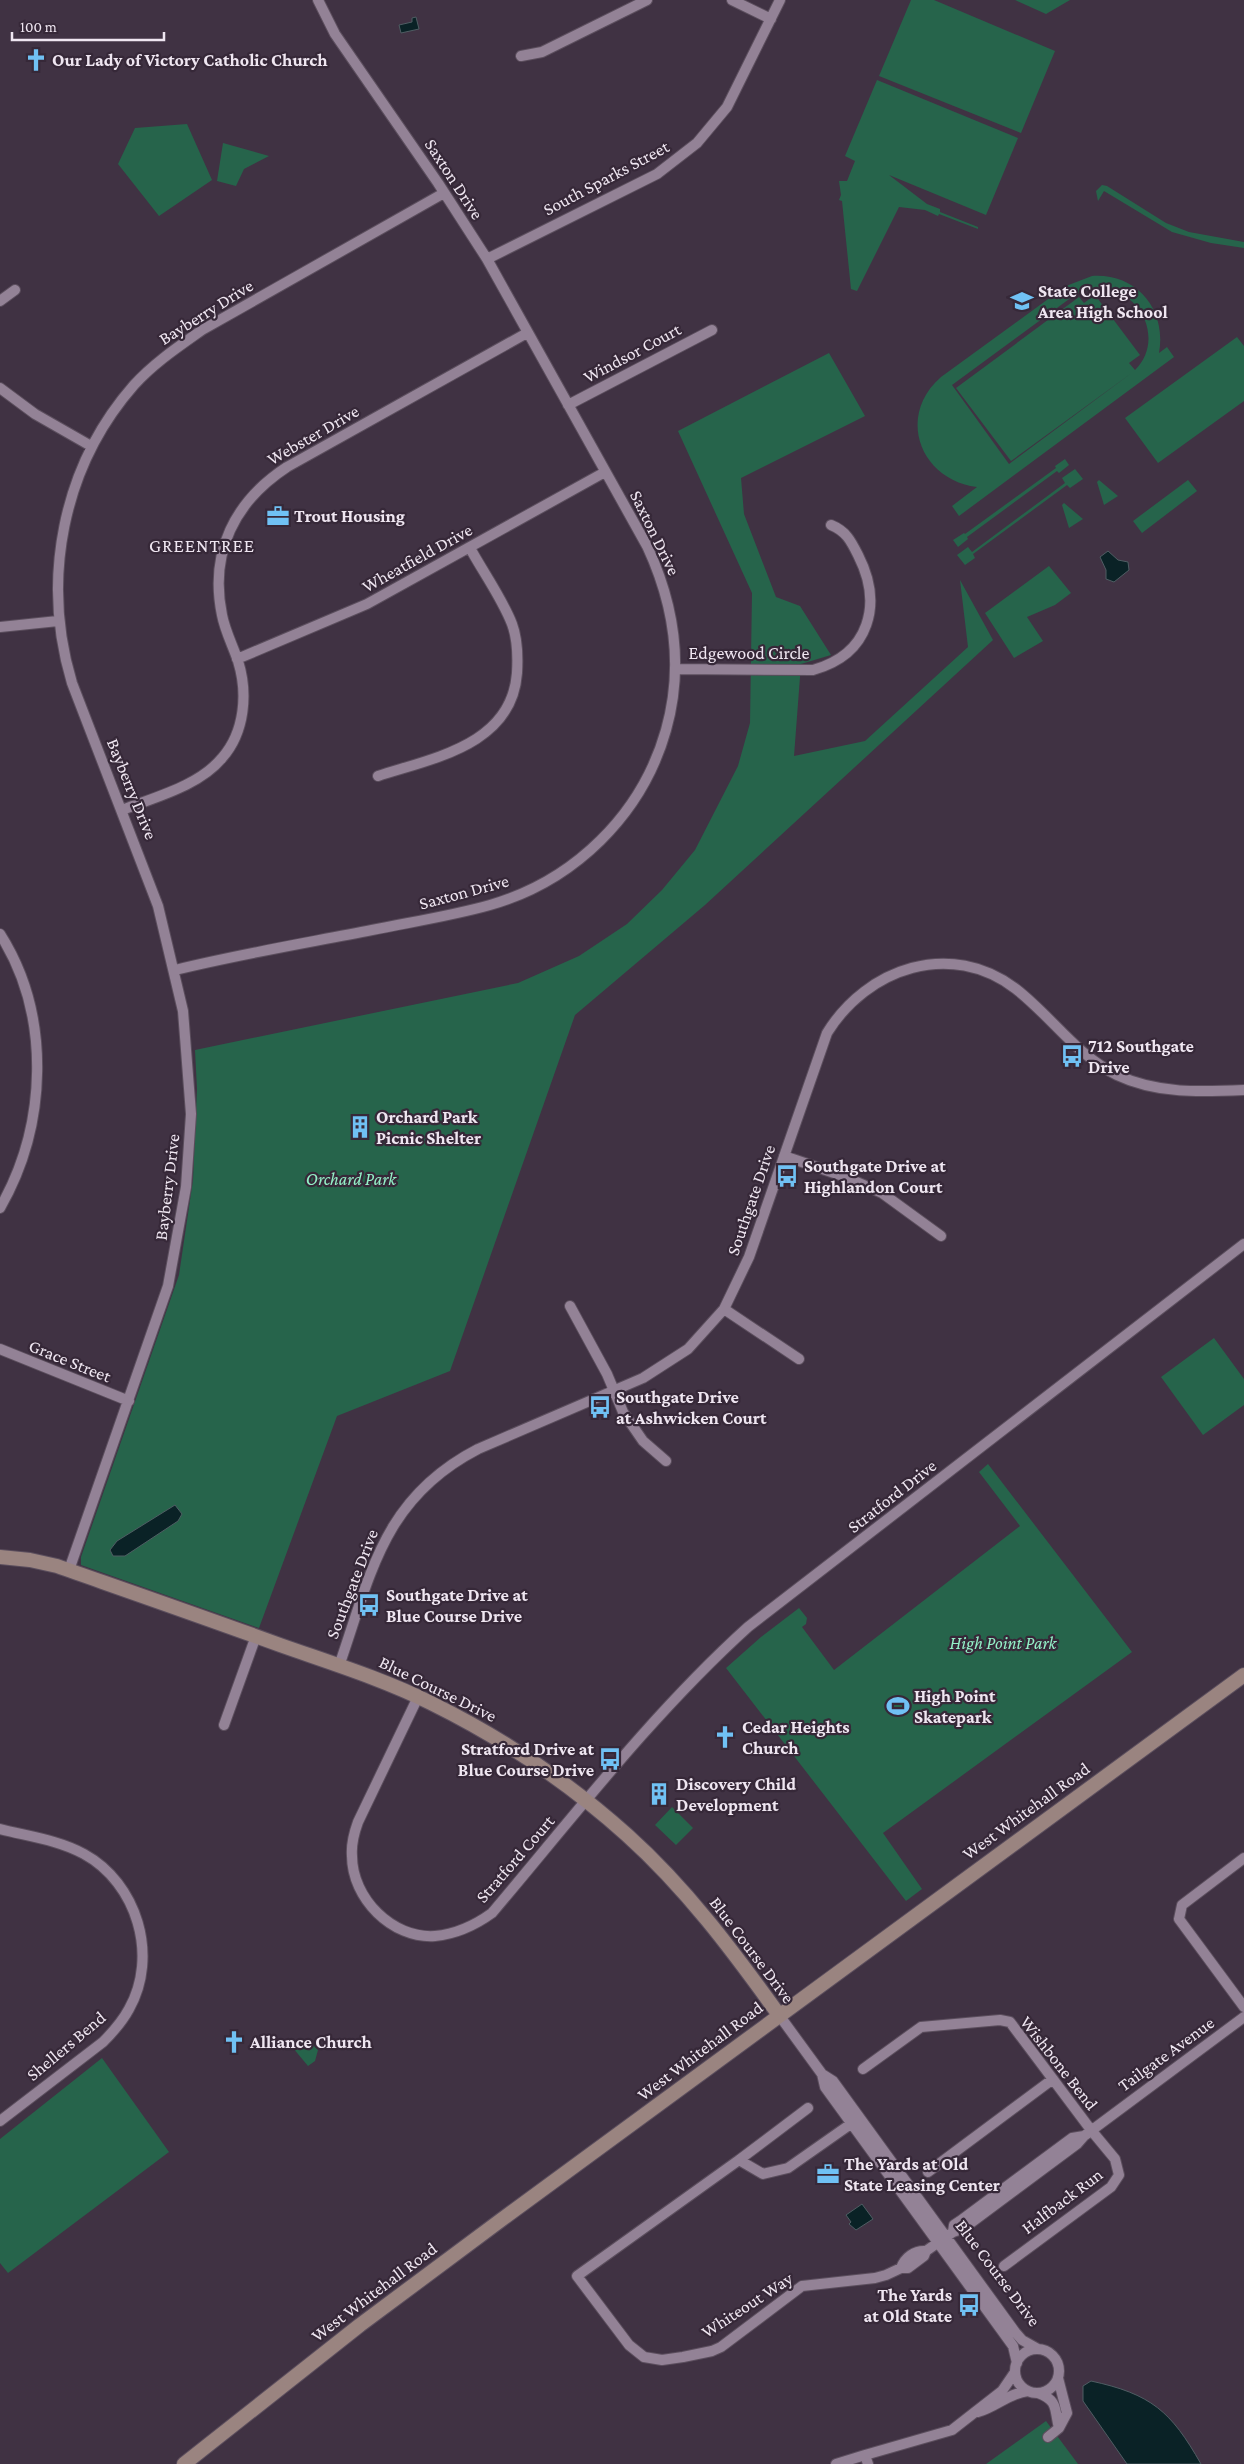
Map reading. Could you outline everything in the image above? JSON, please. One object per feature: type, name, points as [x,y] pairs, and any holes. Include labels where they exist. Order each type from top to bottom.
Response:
[{"type":"main road","name":"Blue Course Drive","points":[[0,1557],[30,1560],[69,1570],[339,1666],[418,1697],[458,1716],[549,1773],[586,1801],[634,1842],[699,1909],[779,2015]]},
{"type":"main road","name":"West Whitehall Road","points":[[184,2464],[360,2325],[779,2015],[1242,1679]]},
{"type":"street","name":"Saxton Drive","points":[[174,970],[490,905],[549,880],[587,854],[618,822],[634,800],[648,777],[662,744],[672,709],[676,669],[674,625],[660,577],[647,546],[487,259],[335,34],[318,0]]},
{"type":"street","points":[[521,56],[542,52],[647,0]]},
{"type":"street","points":[[732,0],[771,19]]},
{"type":"street","name":"South Sparks Street","points":[[487,259],[657,174],[697,143],[727,107],[780,0]]},
{"type":"street","name":"Bayberry Drive","points":[[69,1570],[168,1286],[186,1187],[191,1114],[183,1011],[158,906],[72,683],[64,656],[58,621],[60,552],[64,528],[76,486],[91,446],[112,412],[136,384],[166,355],[194,335],[444,193]]},
{"type":"street","points":[[0,301],[15,290]]},
{"type":"street","name":"Windsor Court","points":[[568,405],[712,330]]},
{"type":"street","name":"Webster Drive","points":[[122,810],[198,778],[222,758],[237,733],[242,716],[244,696],[238,659],[222,616],[219,595],[219,570],[226,537],[244,504],[270,478],[287,467],[527,333]]},
{"type":"street","points":[[0,388],[35,414],[91,446]]},
{"type":"street","name":"Wheatfield Drive","points":[[238,659],[367,604],[605,472]]},
{"type":"street","name":"Edgewood Circle","points":[[676,669],[813,670],[831,664],[850,649],[866,624],[871,604],[871,589],[867,574],[850,539],[844,532],[830,524]]},
{"type":"street","points":[[378,776],[471,744],[494,726],[512,696],[516,679],[518,653],[512,625],[470,548]]},
{"type":"street","points":[[0,627],[58,621]]},
{"type":"street","points":[[0,934],[11,954],[28,1000],[36,1043],[37,1072],[36,1101],[30,1136],[18,1173],[0,1208]]},
{"type":"street","name":"Southgate Drive","points":[[339,1666],[383,1543],[409,1502],[435,1476],[459,1459],[478,1449],[643,1378],[675,1358],[704,1333],[726,1307],[749,1257],[827,1033],[837,1017],[864,990],[878,981],[895,973],[926,965],[957,965],[993,975],[1015,988],[1033,1003],[1081,1052],[1119,1076],[1147,1085],[1185,1092],[1244,1090]]},
{"type":"street","points":[[784,1156],[850,1178],[882,1193],[940,1236]]},
{"type":"street","name":"Stratford Drive","points":[[586,1801],[705,1666],[748,1627],[1244,1244]]},
{"type":"street","points":[[570,1306],[636,1433],[666,1461]]},
{"type":"street","points":[[726,1307],[746,1318],[749,1324],[799,1359]]},
{"type":"street","name":"Grace Street","points":[[0,1350],[129,1401]]},
{"type":"street","points":[[224,1725],[256,1636]]},
{"type":"street","name":"Stratford Court","points":[[418,1697],[358,1822],[354,1836],[352,1856],[353,1871],[360,1889],[382,1917],[397,1927],[412,1934],[434,1936],[455,1933],[474,1925],[492,1913],[586,1801]]},
{"type":"street","name":"Shellers Bend","points":[[0,1829],[69,1847],[90,1858],[104,1869],[117,1883],[135,1912],[142,1943],[143,1963],[130,2009],[114,2031],[0,2121]]},
{"type":"street","points":[[1244,1858],[1182,1905],[1179,1919],[1244,2007]]},
{"type":"street","name":"Blue Course Drive","points":[[779,2015],[822,2074],[833,2081],[1015,2332],[1022,2340],[1038,2349],[1044,2350],[1055,2358],[1058,2364],[1058,2378],[1068,2408],[1066,2419],[1059,2428]]},
{"type":"street","name":"Tailgate Avenue","points":[[946,2237],[954,2225],[1064,2143],[1087,2133],[1244,2016]]},
{"type":"street","name":"Wishbone Bend","points":[[863,2069],[921,2027],[1000,2020],[1010,2022],[1053,2079],[1087,2133]]},
{"type":"street","name":"Blue Course Drive","points":[[822,2074],[824,2087],[851,2124],[946,2237],[1013,2346],[1021,2386],[1048,2397],[1056,2406],[1059,2428]]},
{"type":"street","points":[[928,2172],[1053,2079]]},
{"type":"street","name":"Whiteout Way","points":[[808,2108],[577,2276],[634,2350],[653,2359],[662,2360],[712,2351],[721,2347],[802,2286],[875,2278],[901,2268],[908,2268],[924,2256],[926,2251],[946,2237]]},
{"type":"street","points":[[739,2160],[763,2174],[774,2173],[788,2168],[860,2118]]},
{"type":"street","name":"Halfback Run","points":[[1004,2266],[1116,2182],[1119,2175],[1115,2159],[1087,2133]]},
{"type":"street","name":"Blue Course Drive","points":[[1016,2368],[1025,2353],[1038,2349]]},
{"type":"street","points":[[836,2464],[866,2460],[952,2430],[977,2412],[1009,2384],[1016,2368]]},
{"type":"street","points":[[977,2412],[991,2408],[1014,2393],[1050,2389],[1058,2378]]},
{"type":"street","points":[[1048,2437],[1059,2428]]},
{"type":"green space","points":[[911,0],[934,0],[1055,51],[1021,133],[879,76]]},
{"type":"green space","points":[[1015,0],[1070,0],[1046,14]]},
{"type":"green space","points":[[877,80],[1018,138],[986,215],[889,175],[927,204],[940,209],[940,212],[978,227],[978,229],[925,210],[899,207],[857,291],[851,289],[842,201],[839,200],[841,195],[839,181],[847,181],[855,161],[845,156]]},
{"type":"green space","points":[[187,124],[212,180],[159,216],[118,164],[135,128]]},
{"type":"green space","points":[[223,143],[269,156],[244,169],[236,186],[217,181]]},
{"type":"green space","points":[[1102,185],[1107,186],[1166,223],[1189,232],[1244,242],[1244,248],[1211,243],[1172,232],[1104,191],[1098,201],[1096,191]]},
{"type":"green space","points":[[1092,276],[1108,277],[1135,287],[1153,309],[1158,322],[1160,337],[1159,353],[1167,347],[1174,357],[959,516],[952,506],[977,487],[957,482],[941,472],[929,459],[921,444],[918,427],[920,410],[927,393],[941,377],[1066,286]],"holes":[[[1103,288],[1117,292],[1129,299],[1138,308],[1145,320],[1148,346],[1144,358],[1135,370],[1129,363],[1140,355],[1095,295],[1084,303],[1079,297],[956,388],[1011,461],[1133,372],[1009,464],[952,385],[1076,294],[1090,289]]]},
{"type":"green space","points":[[1237,337],[1244,346],[1244,401],[1158,463],[1125,418]]},
{"type":"green space","name":"Orchard Park","points":[[829,353],[865,416],[741,478],[744,514],[776,597],[800,606],[831,655],[801,664],[794,756],[865,741],[968,647],[960,580],[993,640],[705,905],[575,1015],[450,1371],[337,1416],[259,1628],[81,1565],[81,1557],[179,1275],[193,1180],[197,1089],[195,1050],[518,983],[579,956],[627,924],[662,890],[695,850],[738,766],[750,723],[752,593],[678,431]]},
{"type":"green space","points":[[1065,459],[1069,465],[1059,473],[1057,471],[967,537],[968,539],[958,547],[953,540],[965,534],[1056,468],[1055,466]]},
{"type":"green space","points":[[1075,469],[1083,479],[1070,488],[1067,485],[973,554],[975,558],[965,565],[957,555],[968,547],[972,552],[1065,483],[1062,478]]},
{"type":"green space","points":[[1099,480],[1118,496],[1104,505],[1097,482]]},
{"type":"green space","points":[[1188,480],[1197,491],[1142,533],[1133,521]]},
{"type":"green space","points":[[1064,503],[1083,519],[1069,528],[1062,505]]},
{"type":"green space","points":[[1049,566],[1071,593],[1055,605],[1027,617],[1043,641],[1014,658],[985,613]]},
{"type":"green space","points":[[1214,1338],[1244,1379],[1244,1405],[1203,1435],[1161,1377]]},
{"type":"green space","name":"High Point Park","points":[[988,1464],[1132,1652],[883,1833],[922,1889],[906,1901],[726,1668],[761,1637],[799,1608],[807,1618],[806,1624],[802,1627],[834,1670],[1020,1526],[979,1472]]},
{"type":"green space","points":[[672,1807],[693,1828],[676,1845],[655,1825]]},
{"type":"green space","points":[[297,2041],[311,2043],[318,2050],[315,2061],[308,2066],[293,2048],[293,2043]]},
{"type":"green space","points":[[102,2058],[169,2152],[8,2273],[0,2263],[0,2139]]},
{"type":"green space","points":[[1046,2421],[1078,2464],[986,2464]]},
{"type":"shaded area","points":[[416,17],[419,29],[401,33],[399,25],[412,22],[412,18]]},
{"type":"shaded area","points":[[1108,551],[1118,560],[1128,562],[1129,570],[1114,582],[1106,579],[1106,570],[1100,557]]},
{"type":"shaded area","points":[[175,1505],[182,1514],[178,1521],[125,1556],[113,1556],[110,1550],[117,1541]]},
{"type":"shaded area","points":[[862,2204],[873,2219],[856,2230],[849,2224],[851,2222],[846,2215]]},
{"type":"shaded area","points":[[1091,2381],[1129,2392],[1157,2408],[1180,2430],[1201,2464],[1127,2464],[1083,2401],[1083,2386]]},
{"type":"place","name":"Our Lady of Victory Catholic Church","points":[[36,60]]},
{"type":"place","name":"State College Area High School","points":[[1022,301]]},
{"type":"place","name":"Trout Housing","points":[[278,516]]},
{"type":"place","name":"712 Southgate Drive","points":[[1072,1056]]},
{"type":"place","name":"Orchard Park Picnic Shelter","points":[[360,1127]]},
{"type":"place","name":"Southgate Drive at Highlandon Court","points":[[787,1176]]},
{"type":"place","name":"Southgate Drive at Ashwicken Court","points":[[600,1407]]},
{"type":"place","name":"Southgate Drive at Blue Course Drive","points":[[369,1605]]},
{"type":"place","name":"High Point Skatepark","points":[[898,1706]]},
{"type":"place","name":"Cedar Heights Church","points":[[725,1737]]},
{"type":"place","name":"Stratford Drive at Blue Course Drive","points":[[610,1759]]},
{"type":"place","name":"Discovery Child Development","points":[[659,1794]]},
{"type":"place","name":"Alliance Church","points":[[234,2042]]},
{"type":"place","name":"The Yards at Old State Leasing Center","points":[[828,2174]]},
{"type":"place","name":"The Yards at Old State","points":[[969,2305]]},
{"type":"district","name":"GREENTREE","points":[[202,545]]}]
